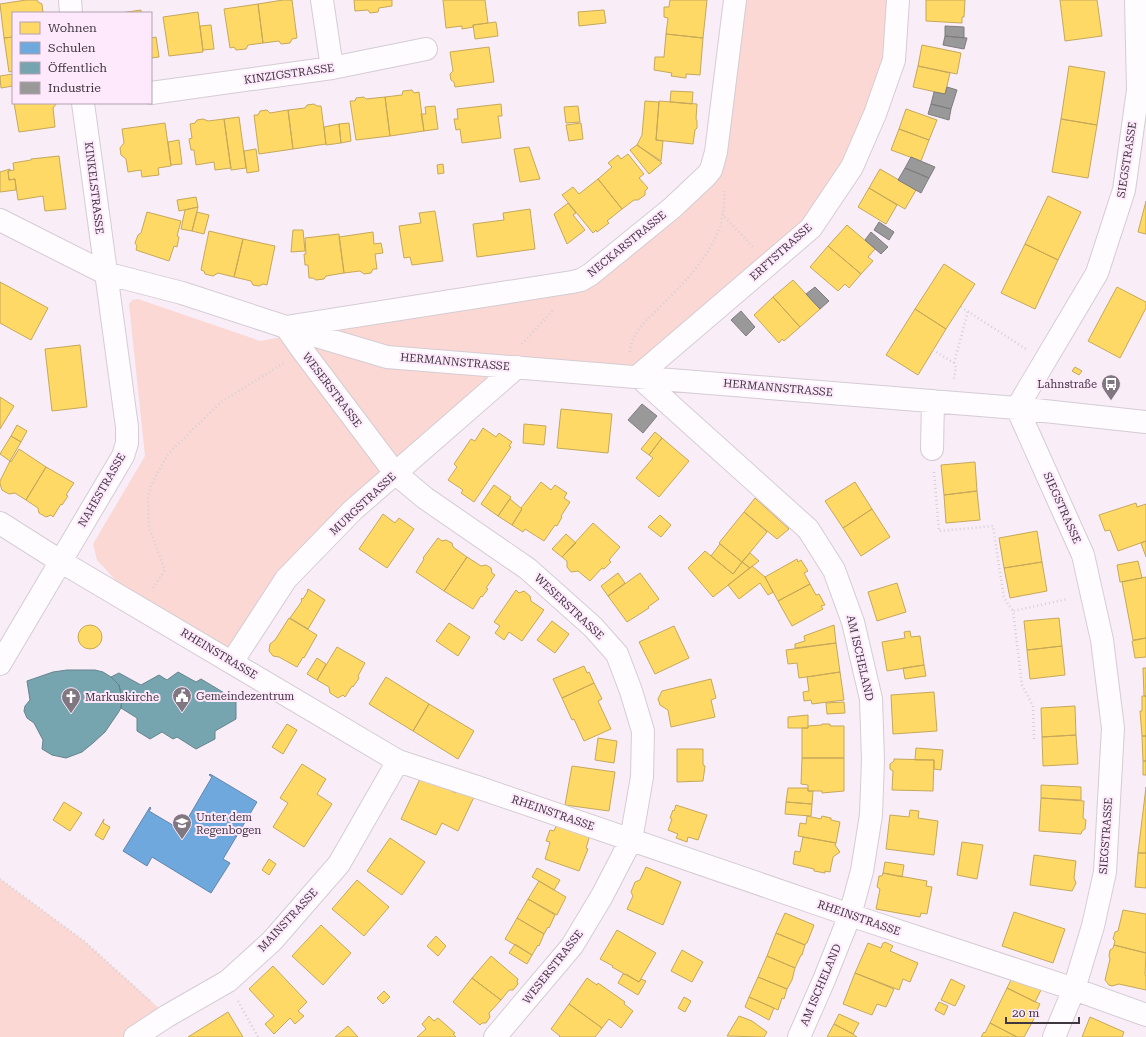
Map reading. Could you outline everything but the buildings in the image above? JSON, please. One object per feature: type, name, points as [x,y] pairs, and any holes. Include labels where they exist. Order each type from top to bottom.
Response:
[{"type":"street","points":[[70,0],[71,12]]},
{"type":"street","points":[[322,0],[332,68]]},
{"type":"street","name":"NECKARSTRASSE","points":[[286,327],[581,280],[591,274],[672,208],[711,170],[716,152],[735,0]]},
{"type":"street","name":"ERFTSTRASSE","points":[[638,376],[811,228],[852,167],[876,114],[894,60],[898,0]]},
{"type":"street","name":"SIEGSTRASSE","points":[[1054,1037],[1074,989],[1093,926],[1105,872],[1113,728],[1102,640],[1083,555],[1017,408],[1097,273],[1124,190],[1138,90],[1136,0]]},
{"type":"street","name":"KINZIGSTRASSE","points":[[152,93],[332,68],[426,49]]},
{"type":"street","name":"KINKELSTRASSE","points":[[83,104],[105,273]]},
{"type":"street","name":"HERMANNSTRASSE","points":[[0,220],[105,273],[182,293],[286,327],[387,357],[638,376],[1017,408],[1146,422]]},
{"type":"street","name":"NAHESTRASSE","points":[[0,664],[123,456],[126,448],[127,427],[105,273]]},
{"type":"street","name":"WESERSTRASSE","points":[[286,327],[395,474],[425,498],[528,569],[593,627],[617,654],[631,691],[643,731],[642,777],[631,840],[602,896],[572,946],[496,1037]]},
{"type":"street","name":"MURGSTRASSE","points":[[232,662],[286,579],[353,510],[395,474],[509,367]]},
{"type":"street","name":"AM ISCHELAND","points":[[638,376],[808,529],[834,570],[853,622],[871,699],[874,760],[871,815],[862,871],[850,915],[824,980],[798,1037]]},
{"type":"street","points":[[932,449],[933,401]]},
{"type":"street","name":"RHEINSTRASSE","points":[[0,523],[60,561],[398,761],[850,915],[1074,989],[1146,1015]]},
{"type":"street","name":"MAINSTRASSE","points":[[135,1037],[167,1016],[228,981],[272,940],[339,864],[398,761]]},
{"type":"path","points":[[630,353],[631,345],[642,325],[697,267],[711,246],[718,232],[725,200],[722,170],[716,152]]},
{"type":"path","points":[[722,214],[769,264]]},
{"type":"path","points":[[961,306],[1014,342]]},
{"type":"path","points":[[509,367],[554,309]]},
{"type":"path","points":[[954,363],[968,311]]},
{"type":"path","points":[[933,350],[954,363],[956,367]]},
{"type":"path","points":[[141,608],[165,570],[149,527],[148,498],[151,485],[168,454],[221,402],[303,351]]},
{"type":"path","points":[[932,449],[939,531],[993,526],[1004,598],[1013,611],[1022,685],[1033,706],[1034,739]]},
{"type":"path","points":[[1013,611],[1092,594]]},
{"type":"path","points":[[0,879],[84,941],[167,1016]]},
{"type":"path","points":[[228,981],[258,1037]]},
{"type":"shaded area","points":[[735,0],[898,0],[894,60],[811,228],[638,376],[517,367],[353,510],[232,662],[141,608],[97,560],[93,544],[145,456],[129,304],[132,300],[138,299],[260,341],[572,282],[706,176]]},
{"type":"shaded area","points":[[0,879],[84,941],[161,1010],[135,1037],[0,1037]]},
{"type":"place","name":"Lahnstraße","points":[[1111,401]]},
{"type":"place","name":"Gemeindezentrum","points":[[182,713]]},
{"type":"place","name":"Markuskirche","points":[[71,714]]},
{"type":"place","name":"Unter dem Regenbogen","points":[[182,840]]}]
